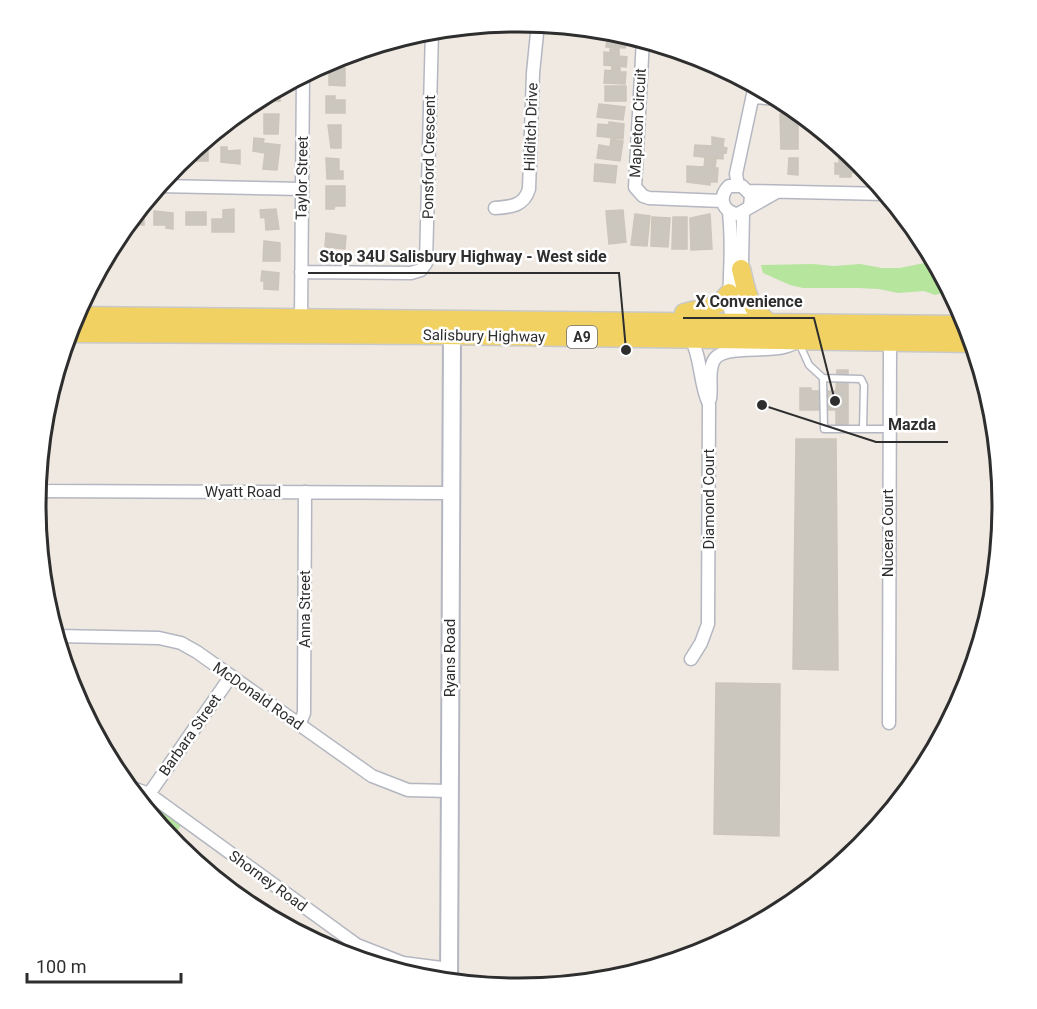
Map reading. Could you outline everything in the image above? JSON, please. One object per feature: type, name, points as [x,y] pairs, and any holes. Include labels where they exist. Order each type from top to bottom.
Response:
[{"type":"main road","points":[[741,269],[750,303],[769,323]]},
{"type":"main road","points":[[659,321],[692,310],[711,308],[721,303],[729,293]]},
{"type":"main road","name":"Salisbury Highway","points":[[85,317],[301,326]]},
{"type":"main road","name":"Salisbury Highway","points":[[78,333],[301,326],[452,327],[659,321],[956,325]]},
{"type":"main road","points":[[712,339],[724,333],[735,322],[746,331],[807,332],[837,341]]},
{"type":"main road","name":"Salisbury Highway","points":[[452,327],[691,339],[963,343]]},
{"type":"street","name":"Hilditch Drive","points":[[495,208],[520,203],[526,197],[529,189],[531,104],[537,33]]},
{"type":"street","name":"Ponsford Crescent","points":[[302,273],[411,273],[421,270],[426,263],[432,40]]},
{"type":"street","name":"Mapleton Circuit","points":[[642,48],[635,188],[643,196],[649,198],[725,206]]},
{"type":"street","name":"Taylor Street","points":[[301,326],[303,83]]},
{"type":"street","points":[[753,94],[736,174],[738,184],[749,191],[875,194]]},
{"type":"street","points":[[738,184],[726,189],[725,206],[730,314],[735,322],[741,313],[741,269],[746,210],[752,199],[749,191]]},
{"type":"street","points":[[169,186],[302,189]]},
{"type":"street","points":[[725,206],[733,214],[746,210],[777,193]]},
{"type":"street","name":"Ryans Road","points":[[449,972],[452,327]]},
{"type":"street","name":"Diamond Court","points":[[691,339],[697,351],[705,395],[709,404],[708,624],[701,643],[691,659]]},
{"type":"street","points":[[709,404],[711,367],[718,354],[729,351],[786,348],[798,341]]},
{"type":"street","name":"Nucera Court","points":[[889,723],[890,342]]},
{"type":"street","name":"Wyatt Road","points":[[46,491],[451,493]]},
{"type":"street","name":"Anna Street","points":[[299,725],[304,713],[305,492]]},
{"type":"street","name":"McDonald Road","points":[[65,636],[143,637],[170,640],[197,652],[372,776],[408,790],[449,791]]},
{"type":"street","name":"Barbara Street","points":[[148,794],[231,676]]},
{"type":"street","name":"Shorney Road","points":[[143,792],[357,945],[401,962]]},
{"type":"lane","points":[[798,341],[809,365],[823,378],[861,379],[864,385],[863,429]]},
{"type":"lane","points":[[823,378],[824,429],[888,429]]},
{"type":"green space","points":[[925,263],[942,293],[935,295],[924,291],[898,293],[879,289],[803,288],[763,273],[761,265],[860,264],[900,268]]},
{"type":"green space","points":[[150,800],[184,821],[177,831]]},
{"type":"building","points":[[607,40],[627,45],[625,48],[606,47]]},
{"type":"building","points":[[610,49],[619,49],[619,56],[627,57],[626,67],[604,65],[604,52],[610,53]]},
{"type":"building","points":[[612,67],[620,68],[620,72],[626,72],[625,84],[604,83],[605,70],[611,71]]},
{"type":"building","points":[[338,68],[345,68],[345,86],[329,85],[329,71]]},
{"type":"building","points":[[605,86],[626,86],[626,101],[605,101]]},
{"type":"building","points":[[326,96],[335,96],[335,100],[345,100],[345,113],[326,113]]},
{"type":"building","points":[[599,104],[625,107],[623,120],[597,117]]},
{"type":"building","points":[[264,114],[279,114],[278,134],[264,134]]},
{"type":"building","points":[[780,114],[785,114],[798,123],[798,149],[781,149]]},
{"type":"building","points":[[609,122],[624,124],[623,139],[597,136],[598,124],[609,125]]},
{"type":"building","points":[[328,125],[341,125],[341,148],[331,148]]},
{"type":"building","points":[[712,137],[724,139],[723,147],[727,148],[726,153],[723,152],[723,159],[694,156],[695,145],[712,146]]},
{"type":"building","points":[[254,138],[264,139],[263,143],[280,145],[277,170],[263,169],[265,153],[253,151]]},
{"type":"building","points":[[611,139],[623,141],[620,161],[597,158],[599,145],[610,147]]},
{"type":"building","points":[[221,147],[227,147],[227,151],[240,150],[240,164],[221,162]]},
{"type":"building","points":[[208,148],[208,161],[194,161]]},
{"type":"building","points":[[839,157],[851,169],[851,177],[840,177],[840,174],[835,174],[835,163],[839,164]]},
{"type":"building","points":[[326,158],[339,159],[339,171],[343,171],[343,179],[327,179]]},
{"type":"building","points":[[705,158],[716,159],[717,182],[710,182],[710,185],[687,182],[687,166],[704,167]]},
{"type":"building","points":[[789,158],[798,158],[798,175],[788,174]]},
{"type":"building","points":[[595,164],[617,166],[615,183],[594,181]]},
{"type":"building","points":[[326,186],[345,186],[345,206],[326,209]]},
{"type":"building","points":[[234,209],[234,232],[212,232],[212,219],[223,219],[223,210]]},
{"type":"building","points":[[276,209],[279,229],[266,230],[265,217],[261,218],[260,210]]},
{"type":"building","points":[[623,210],[626,242],[609,244],[606,211]]},
{"type":"building","points":[[154,211],[173,213],[173,229],[166,228],[166,225],[154,225]]},
{"type":"building","points":[[186,212],[206,212],[206,225],[186,225]]},
{"type":"building","points":[[635,214],[650,216],[647,246],[631,245]]},
{"type":"building","points":[[710,214],[712,249],[691,250],[690,218]]},
{"type":"building","points":[[144,216],[144,225],[137,225]]},
{"type":"building","points":[[652,217],[670,218],[668,247],[651,246]]},
{"type":"building","points":[[673,217],[687,217],[687,249],[672,249]]},
{"type":"building","points":[[326,233],[346,236],[345,249],[325,247]]},
{"type":"building","points":[[264,241],[280,243],[280,261],[263,261]]},
{"type":"building","points":[[262,271],[279,273],[278,290],[264,289],[264,281],[261,281]]},
{"type":"building","points":[[837,370],[848,370],[848,425],[836,425],[836,410],[811,410],[811,391],[836,391]]},
{"type":"building","points":[[800,388],[811,388],[811,410],[800,410]]},
{"type":"building","points":[[796,439],[836,439],[838,670],[793,669]]},
{"type":"building","points":[[716,683],[780,684],[779,836],[714,834]]},
{"type":"place","name":"Stop 34U Salisbury Highway - West side","points":[[626,350]]},
{"type":"place","name":"X Convenience","points":[[835,401]]},
{"type":"place","name":"Mazda","points":[[762,405]]}]
